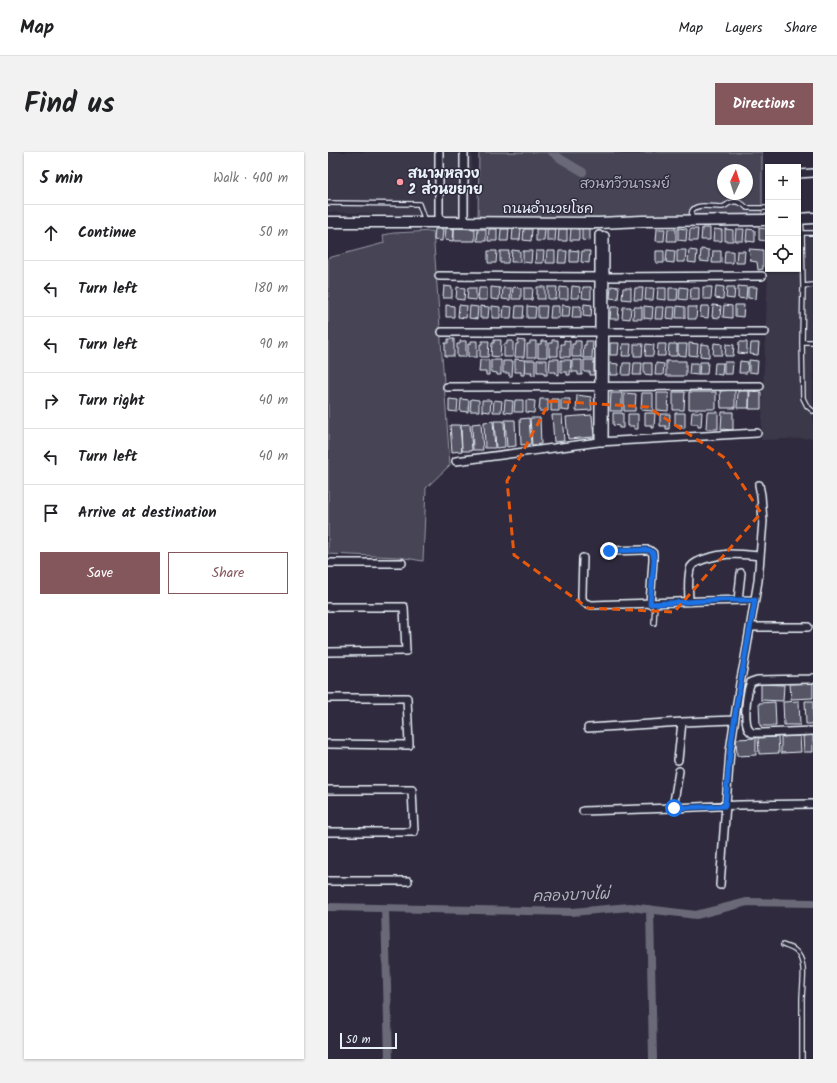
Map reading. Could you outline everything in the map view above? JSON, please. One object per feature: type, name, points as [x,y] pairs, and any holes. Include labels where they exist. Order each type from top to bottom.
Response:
[{"type":"street","points":[[439,152],[439,222]]},
{"type":"street","points":[[464,152],[464,222]]},
{"type":"street","points":[[801,174],[813,173]]},
{"type":"street","points":[[801,219],[813,218]]},
{"type":"street","name":"ถนนอำนวยโชค","points":[[328,222],[464,222],[602,225],[692,221],[765,220]]},
{"type":"street","points":[[602,236],[602,442]]},
{"type":"street","points":[[439,276],[762,276]]},
{"type":"street","points":[[442,332],[765,332]]},
{"type":"street","points":[[447,387],[760,386]]},
{"type":"street","points":[[456,461],[602,442],[757,433]]},
{"type":"street","points":[[720,885],[730,751],[739,689],[755,600],[760,556],[763,521],[759,485]]},
{"type":"street","points":[[609,551],[649,550],[653,553],[652,604]]},
{"type":"street","points":[[688,602],[690,573],[694,564],[712,557],[728,554],[760,556]]},
{"type":"street","points":[[583,558],[582,599],[585,603],[592,605],[755,600]]},
{"type":"street","points":[[328,563],[402,563]]},
{"type":"street","points":[[738,600],[741,573]]},
{"type":"street","points":[[328,607],[404,607],[406,651],[328,652]]},
{"type":"street","points":[[750,627],[808,627]]},
{"type":"street","points":[[813,678],[757,680],[751,682],[749,688],[746,725],[752,733],[813,731]]},
{"type":"street","points":[[328,698],[407,698],[409,745],[328,744]]},
{"type":"street","points":[[588,728],[734,720]]},
{"type":"street","points":[[678,760],[682,722]]},
{"type":"street","points":[[674,808],[679,771]]},
{"type":"street","points":[[328,790],[412,790],[414,832],[328,832]]},
{"type":"street","points":[[583,811],[813,804]]},
{"type":"street","points":[[328,881],[408,881]]},
{"type":"lane","points":[[692,221],[692,212],[696,207],[723,207],[732,202],[739,202],[747,208],[765,208]]},
{"type":"lane","points":[[328,203],[419,204],[425,222]]},
{"type":"lane","points":[[801,226],[802,398],[807,406],[813,411]]},
{"type":"lane","points":[[802,233],[813,233]]},
{"type":"lane","points":[[802,286],[813,285]]},
{"type":"lane","points":[[802,342],[813,342]]},
{"type":"lane","points":[[652,604],[654,623]]},
{"type":"lane","points":[[783,945],[792,948],[798,953],[801,959],[803,971],[802,1059]]},
{"type":"highlighted area","points":[[550,401],[648,407],[725,458],[761,513],[674,612],[588,608],[514,555],[507,481]]},
{"type":"shaded area","name":"สนามหลวง 2 ส่วนขยาย","points":[[328,152],[472,152],[471,218],[328,212]]},
{"type":"shaded area","points":[[813,227],[813,438],[761,440],[768,272],[801,272],[801,228]]},
{"type":"green space","name":"สวนทวีวนารมย์","points":[[479,152],[762,152],[762,217],[478,218]]},
{"type":"green space","points":[[433,231],[450,465],[426,488],[423,561],[399,557],[328,554],[328,258],[384,243],[383,235]]},
{"type":"building","points":[[446,228],[454,229],[453,241],[445,240]]},
{"type":"building","points":[[454,228],[475,229],[475,241],[454,241]]},
{"type":"building","points":[[513,228],[521,229],[520,240],[512,240]]},
{"type":"building","points":[[571,228],[579,229],[579,240],[570,240]]},
{"type":"building","points":[[582,228],[590,229],[590,241],[582,240]]},
{"type":"building","points":[[678,228],[687,229],[686,241],[678,240]]},
{"type":"building","points":[[702,228],[710,228],[710,240],[701,240]]},
{"type":"building","points":[[759,228],[765,229],[765,241],[759,240]]},
{"type":"building","points":[[435,229],[443,229],[442,241],[434,240]]},
{"type":"building","points":[[478,229],[486,229],[486,241],[477,241]]},
{"type":"building","points":[[489,229],[497,229],[497,241],[488,241]]},
{"type":"building","points":[[501,229],[509,229],[508,241],[500,241]]},
{"type":"building","points":[[524,229],[532,229],[531,241],[523,240]]},
{"type":"building","points":[[536,229],[545,229],[544,241],[536,241]]},
{"type":"building","points":[[547,229],[556,229],[555,241],[547,241]]},
{"type":"building","points":[[559,229],[567,229],[567,241],[558,241]]},
{"type":"building","points":[[657,229],[665,229],[664,241],[656,241]]},
{"type":"building","points":[[668,229],[676,229],[676,241],[667,241]]},
{"type":"building","points":[[690,229],[698,229],[697,241],[689,241]]},
{"type":"building","points":[[714,229],[722,230],[722,241],[713,241]]},
{"type":"building","points":[[725,229],[733,230],[733,241],[725,241]]},
{"type":"building","points":[[736,229],[744,229],[743,241],[735,241]]},
{"type":"building","points":[[747,229],[755,230],[755,242],[746,241]]},
{"type":"building","points":[[701,249],[709,250],[709,262],[700,261]]},
{"type":"building","points":[[749,249],[763,250],[763,269],[758,270],[757,262],[751,261]]},
{"type":"building","points":[[512,250],[520,251],[520,262],[511,262]]},
{"type":"building","points":[[570,250],[579,251],[578,262],[570,262]]},
{"type":"building","points":[[667,250],[675,251],[674,263],[666,262]]},
{"type":"building","points":[[677,250],[686,250],[685,262],[677,262]]},
{"type":"building","points":[[689,250],[697,251],[696,263],[688,262]]},
{"type":"building","points":[[488,251],[497,251],[496,263],[488,263]]},
{"type":"building","points":[[500,251],[509,251],[508,263],[500,263]]},
{"type":"building","points":[[523,251],[532,251],[531,263],[523,262]]},
{"type":"building","points":[[536,251],[544,251],[543,263],[535,263]]},
{"type":"building","points":[[547,251],[555,251],[555,263],[546,263]]},
{"type":"building","points":[[559,251],[567,251],[566,263],[558,263]]},
{"type":"building","points":[[582,251],[590,251],[589,263],[581,262]]},
{"type":"building","points":[[656,251],[664,251],[664,263],[656,263]]},
{"type":"building","points":[[713,251],[721,251],[721,263],[712,263]]},
{"type":"building","points":[[725,251],[733,251],[733,263],[724,263]]},
{"type":"building","points":[[737,251],[745,251],[744,263],[736,263]]},
{"type":"building","points":[[444,286],[452,287],[452,298],[443,298]]},
{"type":"building","points":[[572,286],[580,287],[579,298],[571,298]]},
{"type":"building","points":[[611,286],[619,287],[618,299],[610,298]]},
{"type":"building","points":[[716,286],[724,287],[723,299],[715,298]]},
{"type":"building","points":[[738,286],[747,287],[746,299],[738,298]]},
{"type":"building","points":[[457,287],[465,288],[464,300],[456,299]]},
{"type":"building","points":[[491,287],[500,288],[499,300],[491,299]]},
{"type":"building","points":[[513,287],[521,288],[521,299],[512,299]]},
{"type":"building","points":[[537,287],[545,287],[545,299],[537,299]]},
{"type":"building","points":[[548,287],[557,287],[556,299],[548,299]]},
{"type":"building","points":[[560,287],[568,288],[568,299],[559,299]]},
{"type":"building","points":[[583,287],[591,287],[591,299],[582,298]]},
{"type":"building","points":[[680,287],[688,288],[687,300],[679,299]]},
{"type":"building","points":[[703,287],[712,287],[711,299],[703,299]]},
{"type":"building","points":[[727,287],[735,287],[734,299],[726,298]]},
{"type":"building","points":[[748,287],[757,287],[756,299],[748,298]]},
{"type":"building","points":[[468,288],[476,288],[476,300],[467,299]]},
{"type":"building","points":[[479,288],[487,288],[487,300],[478,300]]},
{"type":"building","points":[[503,288],[511,288],[510,300],[502,299]]},
{"type":"building","points":[[524,288],[533,288],[532,300],[524,300]]},
{"type":"building","points":[[623,288],[631,288],[631,300],[622,299]]},
{"type":"building","points":[[635,288],[643,288],[642,300],[634,300]]},
{"type":"building","points":[[646,288],[654,288],[653,300],[645,300]]},
{"type":"building","points":[[658,288],[666,288],[666,300],[657,299]]},
{"type":"building","points":[[669,288],[678,288],[677,300],[669,300]]},
{"type":"building","points":[[691,288],[699,288],[699,300],[690,300]]},
{"type":"building","points":[[584,304],[592,305],[591,317],[583,316]]},
{"type":"building","points":[[446,305],[454,306],[454,317],[446,317]]},
{"type":"building","points":[[459,305],[467,306],[466,318],[458,317]]},
{"type":"building","points":[[562,305],[570,306],[569,317],[561,317]]},
{"type":"building","points":[[713,305],[721,306],[720,318],[712,317]]},
{"type":"building","points":[[724,305],[732,306],[732,318],[723,317]]},
{"type":"building","points":[[735,305],[744,305],[743,317],[735,316]]},
{"type":"building","points":[[470,306],[478,307],[477,319],[469,318]]},
{"type":"building","points":[[480,306],[489,307],[488,318],[480,318]]},
{"type":"building","points":[[492,306],[500,307],[500,318],[492,318]]},
{"type":"building","points":[[504,306],[512,307],[511,318],[503,318]]},
{"type":"building","points":[[516,306],[524,306],[523,318],[515,318]]},
{"type":"building","points":[[527,306],[536,307],[535,318],[527,318]]},
{"type":"building","points":[[538,306],[547,306],[546,318],[538,318]]},
{"type":"building","points":[[551,306],[559,306],[559,318],[550,318]]},
{"type":"building","points":[[573,306],[581,306],[581,318],[572,318]]},
{"type":"building","points":[[644,306],[653,307],[652,319],[644,318]]},
{"type":"building","points":[[677,306],[685,307],[685,318],[676,318]]},
{"type":"building","points":[[701,306],[709,306],[708,318],[700,317]]},
{"type":"building","points":[[611,307],[619,307],[618,319],[610,319]]},
{"type":"building","points":[[623,307],[631,307],[630,319],[622,318]]},
{"type":"building","points":[[634,307],[642,307],[642,319],[633,319]]},
{"type":"building","points":[[656,307],[664,307],[663,319],[655,319]]},
{"type":"building","points":[[667,307],[675,307],[674,319],[666,318]]},
{"type":"building","points":[[688,307],[697,307],[696,319],[688,319]]},
{"type":"building","points":[[448,339],[454,339],[454,356],[445,356],[445,343],[448,343]]},
{"type":"building","points":[[494,340],[501,340],[500,357],[491,356],[492,343],[494,343]]},
{"type":"building","points":[[518,340],[525,341],[524,357],[515,357],[516,344],[518,344]]},
{"type":"building","points":[[552,340],[558,340],[558,356],[549,356],[549,343],[552,343]]},
{"type":"building","points":[[564,340],[570,341],[570,357],[561,357],[561,344],[564,344]]},
{"type":"building","points":[[460,341],[466,341],[466,357],[457,357],[457,344],[460,344]]},
{"type":"building","points":[[471,341],[477,341],[477,357],[468,357],[468,344],[471,344]]},
{"type":"building","points":[[482,341],[489,341],[488,357],[480,357],[480,344],[482,344]]},
{"type":"building","points":[[507,341],[513,341],[513,357],[504,357],[504,344],[507,344]]},
{"type":"building","points":[[530,341],[536,341],[536,357],[527,357],[527,344],[530,344]]},
{"type":"building","points":[[541,341],[547,341],[547,357],[538,357],[538,344],[541,344]]},
{"type":"building","points":[[575,341],[581,341],[581,357],[572,357],[572,344],[575,344]]},
{"type":"building","points":[[586,341],[593,341],[592,358],[583,358],[584,345],[586,345]]},
{"type":"building","points":[[739,342],[747,342],[747,354],[738,353]]},
{"type":"building","points":[[610,343],[619,343],[618,355],[610,355]]},
{"type":"building","points":[[689,343],[698,344],[697,356],[689,355]]},
{"type":"building","points":[[714,343],[722,344],[722,355],[713,355]]},
{"type":"building","points":[[751,343],[759,343],[758,355],[750,354]]},
{"type":"building","points":[[623,344],[631,344],[630,356],[622,356]]},
{"type":"building","points":[[634,344],[643,344],[642,356],[634,356]]},
{"type":"building","points":[[646,344],[654,345],[653,356],[645,356]]},
{"type":"building","points":[[658,344],[666,344],[665,356],[657,356]]},
{"type":"building","points":[[669,344],[677,344],[677,356],[668,356]]},
{"type":"building","points":[[678,344],[687,344],[686,356],[678,355]]},
{"type":"building","points":[[701,344],[709,345],[709,357],[700,356]]},
{"type":"building","points":[[726,344],[734,345],[733,356],[725,356]]},
{"type":"building","points":[[515,359],[525,360],[524,375],[521,375],[521,372],[515,372]]},
{"type":"building","points":[[550,359],[559,359],[559,375],[556,374],[556,372],[549,372]]},
{"type":"building","points":[[480,360],[489,360],[489,375],[486,375],[486,372],[479,372]]},
{"type":"building","points":[[491,360],[501,360],[501,375],[491,372]]},
{"type":"building","points":[[525,360],[535,360],[535,375],[531,375],[532,372],[525,372]]},
{"type":"building","points":[[537,360],[547,360],[547,375],[544,375],[544,372],[537,372]]},
{"type":"building","points":[[561,360],[571,360],[570,375],[567,375],[567,372],[561,372]]},
{"type":"building","points":[[572,360],[582,360],[582,375],[578,375],[578,372],[572,372]]},
{"type":"building","points":[[584,360],[594,360],[594,375],[590,375],[590,372],[584,372]]},
{"type":"building","points":[[749,360],[758,361],[757,373],[749,372]]},
{"type":"building","points":[[503,361],[513,361],[512,376],[509,376],[509,373],[503,373]]},
{"type":"building","points":[[666,361],[686,361],[686,376],[666,376]]},
{"type":"building","points":[[740,361],[748,362],[747,373],[739,373]]},
{"type":"building","points":[[700,362],[708,362],[707,374],[699,374]]},
{"type":"building","points":[[724,362],[733,362],[732,374],[724,374]]},
{"type":"building","points":[[610,363],[618,364],[618,375],[610,375]]},
{"type":"building","points":[[623,363],[631,363],[630,375],[622,375]]},
{"type":"building","points":[[634,363],[642,363],[641,375],[633,375]]},
{"type":"building","points":[[644,363],[652,363],[652,375],[644,374]]},
{"type":"building","points":[[656,363],[664,364],[663,375],[655,375]]},
{"type":"building","points":[[690,363],[698,363],[698,375],[689,374]]},
{"type":"building","points":[[715,363],[723,363],[722,375],[714,374]]},
{"type":"building","points":[[735,390],[735,408],[721,408],[720,391]]},
{"type":"building","points":[[738,391],[749,391],[749,408],[737,408]]},
{"type":"building","points":[[750,391],[761,392],[761,409],[749,409]]},
{"type":"building","points":[[673,392],[685,392],[684,410],[673,410]]},
{"type":"building","points":[[689,392],[716,392],[716,409],[689,409]]},
{"type":"building","points":[[611,393],[622,393],[622,411],[610,411]]},
{"type":"building","points":[[624,393],[636,394],[635,411],[624,411]]},
{"type":"building","points":[[642,393],[653,393],[653,411],[641,410]]},
{"type":"building","points":[[657,393],[669,393],[668,411],[657,410]]},
{"type":"building","points":[[577,395],[591,397],[592,410],[576,411]]},
{"type":"building","points":[[449,399],[458,400],[457,412],[449,411]]},
{"type":"building","points":[[461,399],[469,400],[468,412],[460,411]]},
{"type":"building","points":[[471,399],[479,400],[479,411],[470,411]]},
{"type":"building","points":[[540,399],[548,399],[548,411],[539,411]]},
{"type":"building","points":[[551,399],[559,399],[559,411],[551,411]]},
{"type":"building","points":[[561,399],[570,399],[569,411],[561,410]]},
{"type":"building","points":[[482,400],[491,400],[490,412],[482,411]]},
{"type":"building","points":[[494,400],[502,401],[501,412],[493,412]]},
{"type":"building","points":[[505,400],[513,401],[512,413],[504,412]]},
{"type":"building","points":[[515,400],[523,400],[523,412],[514,412]]},
{"type":"building","points":[[526,400],[535,401],[534,413],[526,412]]},
{"type":"building","points":[[692,412],[702,412],[701,427],[698,427],[698,424],[691,424]]},
{"type":"building","points":[[707,412],[718,412],[718,429],[706,429]]},
{"type":"building","points":[[722,412],[733,412],[733,430],[721,429]]},
{"type":"building","points":[[613,413],[623,413],[623,428],[613,425]]},
{"type":"building","points":[[645,413],[655,413],[654,428],[651,428],[651,425],[645,425]]},
{"type":"building","points":[[675,413],[685,413],[685,428],[681,428],[682,425],[675,425]]},
{"type":"building","points":[[628,414],[638,414],[638,429],[634,429],[634,426],[628,426]]},
{"type":"building","points":[[660,414],[670,414],[669,429],[666,429],[666,426],[660,426]]},
{"type":"building","points":[[552,415],[562,415],[564,441],[554,442]]},
{"type":"building","points":[[592,415],[594,437],[568,439],[566,417]]},
{"type":"building","points":[[529,418],[531,444],[521,445],[520,419]]},
{"type":"building","points":[[530,418],[540,418],[541,444],[532,445]]},
{"type":"building","points":[[505,420],[515,420],[516,446],[507,447]]},
{"type":"building","points":[[493,421],[495,448],[485,448],[484,422]]},
{"type":"building","points":[[494,421],[504,421],[505,447],[496,448]]},
{"type":"building","points":[[481,423],[483,450],[473,450],[472,424]]},
{"type":"building","points":[[470,424],[472,451],[462,451],[461,425]]},
{"type":"building","points":[[450,425],[460,425],[462,451],[452,452]]},
{"type":"building","points":[[813,683],[813,698],[791,699],[790,684]]},
{"type":"building","points":[[761,684],[784,685],[783,701],[761,700]]},
{"type":"building","points":[[799,701],[800,725],[784,725],[783,702]]},
{"type":"building","points":[[805,701],[813,701],[813,724],[806,724]]},
{"type":"building","points":[[775,702],[776,726],[760,726],[759,703]]},
{"type":"building","points":[[813,735],[813,752],[804,752],[803,736]]},
{"type":"building","points":[[800,736],[801,752],[781,753],[781,737]]},
{"type":"building","points":[[778,737],[779,753],[759,754],[758,738]]},
{"type":"building","points":[[756,738],[756,755],[737,756],[736,739]]},
{"type":"waterway","points":[[552,152],[583,172]]},
{"type":"waterway","name":"คลองบางไผ่","points":[[328,907],[572,912],[630,907],[696,915],[747,902],[813,903]]},
{"type":"waterway","points":[[385,909],[389,1059]]},
{"type":"waterway","points":[[650,909],[653,1059]]},
{"type":"place","name":"สนามหลวง 2 ส่วนขยาย","points":[[400,182]]},
{"type":"route","points":[[609,551],[649,550],[653,553],[654,560],[650,604],[722,600],[755,600],[737,702],[730,751],[725,806],[674,808]]}]
